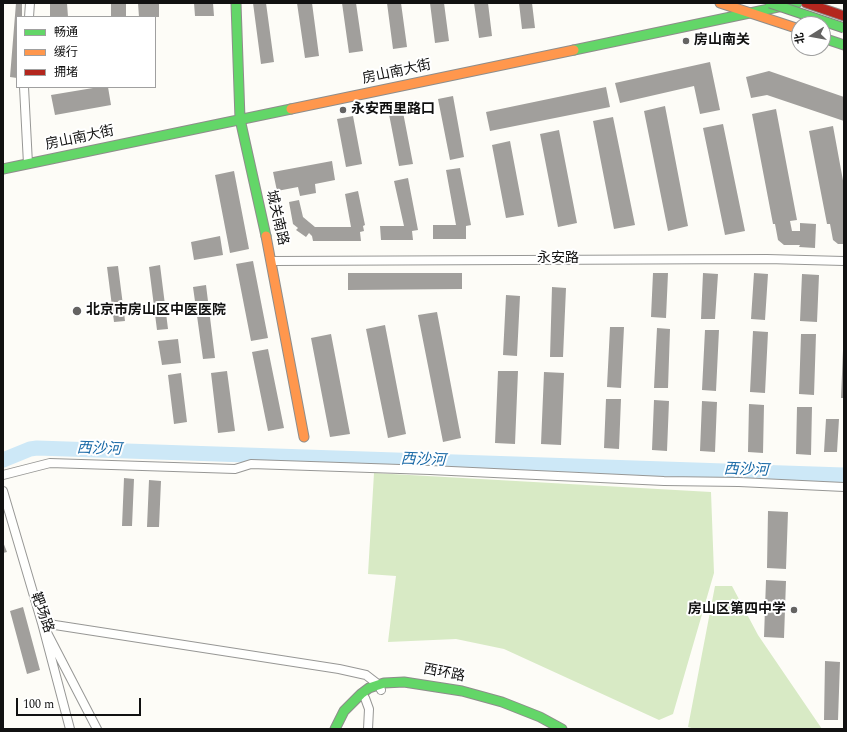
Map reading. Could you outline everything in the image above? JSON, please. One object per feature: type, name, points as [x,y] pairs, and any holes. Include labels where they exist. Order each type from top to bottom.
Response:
[{"type":"main road","name":"城关南路","points":[[236,3],[240,119],[272,261],[304,437]]},
{"type":"main road","points":[[720,3],[791,27]]},
{"type":"main road","points":[[770,3],[844,28]]},
{"type":"main road","name":"房山南大街","points":[[3,169],[797,3]]},
{"type":"main road","points":[[806,3],[844,16]]},
{"type":"main road","points":[[830,3],[844,8]]},
{"type":"main road","points":[[831,41],[844,45]]},
{"type":"main road","name":"西环路","points":[[342,729],[353,709],[364,698],[390,682],[408,682],[462,691],[502,702],[540,717],[562,729]]},
{"type":"main road","name":"西环路","points":[[335,729],[344,711],[354,699],[369,688],[406,688],[465,698],[490,704],[516,713],[551,729]]},
{"type":"street","points":[[29,16],[30,3]]},
{"type":"street","points":[[24,88],[28,164]]},
{"type":"street","name":"永安路","points":[[272,261],[760,259],[844,261]]},
{"type":"street","points":[[3,475],[50,463],[235,469],[251,464],[844,487]]},
{"type":"street","name":"靶场路","points":[[3,491],[42,624],[97,729]]},
{"type":"street","points":[[70,729],[42,624],[339,669],[366,675],[380,688]]},
{"type":"street","points":[[364,698],[370,709],[368,729]]},
{"type":"green space","points":[[374,473],[711,492],[714,573],[673,714],[659,720],[504,649],[456,639],[388,642],[396,576],[368,574]]},
{"type":"green space","points":[[715,586],[732,586],[758,635],[822,729],[695,729],[688,727]]},
{"type":"building","points":[[16,3],[22,3],[22,16],[16,16],[16,78],[10,77]]},
{"type":"building","points":[[50,3],[67,3],[68,16],[50,16]]},
{"type":"building","points":[[111,3],[126,3],[126,16],[111,16]]},
{"type":"building","points":[[138,3],[159,3],[159,17],[139,16]]},
{"type":"building","points":[[194,3],[213,3],[214,16],[195,16]]},
{"type":"building","points":[[253,3],[266,3],[274,62],[261,64]]},
{"type":"building","points":[[297,3],[312,3],[319,56],[305,58]]},
{"type":"building","points":[[342,3],[356,3],[363,51],[349,53]]},
{"type":"building","points":[[387,3],[401,3],[407,47],[393,49]]},
{"type":"building","points":[[430,3],[444,3],[449,41],[435,43]]},
{"type":"building","points":[[474,3],[488,3],[492,36],[479,38]]},
{"type":"building","points":[[519,3],[532,3],[535,28],[522,29]]},
{"type":"building","points":[[710,62],[720,110],[700,114],[694,86],[620,103],[615,83]]},
{"type":"building","points":[[769,71],[844,97],[844,121],[767,95],[751,98],[746,77]]},
{"type":"building","points":[[606,87],[610,107],[490,131],[486,112]]},
{"type":"building","points":[[93,88],[108,88],[111,105],[55,115],[51,95]]},
{"type":"building","points":[[453,96],[464,157],[450,160],[438,99]]},
{"type":"building","points":[[665,106],[688,226],[668,231],[644,111]]},
{"type":"building","points":[[402,107],[413,164],[399,166],[388,109]]},
{"type":"building","points":[[776,109],[797,220],[790,221],[792,231],[800,231],[800,223],[816,224],[815,248],[799,247],[800,245],[784,245],[778,240],[775,224],[773,224],[752,114]]},
{"type":"building","points":[[353,116],[362,164],[346,167],[337,119]]},
{"type":"building","points":[[613,117],[635,225],[614,229],[593,121]]},
{"type":"building","points":[[723,124],[745,231],[725,235],[703,128]]},
{"type":"building","points":[[833,126],[844,186],[844,244],[838,244],[833,240],[830,224],[827,224],[809,131]]},
{"type":"building","points":[[559,130],[577,223],[558,227],[540,134]]},
{"type":"building","points":[[510,141],[524,215],[506,218],[492,145]]},
{"type":"building","points":[[332,161],[335,180],[315,184],[316,193],[300,196],[298,187],[277,191],[273,172]]},
{"type":"building","points":[[460,168],[471,225],[466,226],[466,239],[433,239],[433,225],[456,225],[446,170]]},
{"type":"building","points":[[234,171],[249,249],[230,253],[215,175]]},
{"type":"building","points":[[408,178],[418,230],[412,231],[413,240],[381,240],[380,226],[404,226],[394,181]]},
{"type":"building","points":[[358,191],[365,225],[363,226],[364,231],[360,232],[361,241],[313,241],[312,236],[309,233],[306,237],[296,230],[298,228],[293,224],[289,202],[299,200],[303,217],[315,227],[351,227],[345,194]]},
{"type":"building","points":[[220,236],[223,255],[194,260],[191,242]]},
{"type":"building","points":[[253,261],[268,338],[251,341],[236,264]]},
{"type":"building","points":[[160,265],[168,329],[157,330],[149,267]]},
{"type":"building","points":[[118,266],[125,321],[114,322],[107,267]]},
{"type":"building","points":[[348,273],[462,273],[462,289],[348,290]]},
{"type":"building","points":[[653,273],[668,273],[666,318],[651,317]]},
{"type":"building","points":[[703,273],[718,274],[715,319],[701,319]]},
{"type":"building","points":[[754,273],[768,274],[765,320],[751,319]]},
{"type":"building","points":[[802,274],[819,275],[817,322],[800,321]]},
{"type":"building","points":[[206,285],[215,358],[203,359],[193,287]]},
{"type":"building","points":[[552,287],[566,288],[563,357],[550,357]]},
{"type":"building","points":[[506,295],[520,296],[517,356],[503,355]]},
{"type":"building","points":[[437,312],[461,438],[443,442],[418,315]]},
{"type":"building","points":[[385,325],[406,434],[388,438],[366,329]]},
{"type":"building","points":[[610,327],[624,327],[621,388],[607,387]]},
{"type":"building","points":[[657,328],[670,329],[668,388],[654,388]]},
{"type":"building","points":[[705,330],[719,330],[716,391],[702,390]]},
{"type":"building","points":[[753,331],[768,332],[765,393],[750,392]]},
{"type":"building","points":[[331,334],[350,434],[330,437],[311,338]]},
{"type":"building","points":[[801,334],[816,334],[814,395],[799,394]]},
{"type":"building","points":[[178,339],[181,363],[162,365],[158,341]]},
{"type":"building","points":[[268,349],[284,428],[268,431],[252,352]]},
{"type":"building","points":[[843,350],[844,398],[841,398]]},
{"type":"building","points":[[227,371],[235,431],[218,433],[211,373]]},
{"type":"building","points":[[498,371],[518,371],[515,444],[495,443]]},
{"type":"building","points":[[544,372],[564,373],[561,445],[541,444]]},
{"type":"building","points":[[181,373],[187,422],[174,424],[168,375]]},
{"type":"building","points":[[606,399],[621,399],[619,449],[604,448]]},
{"type":"building","points":[[654,400],[669,401],[667,451],[652,450]]},
{"type":"building","points":[[702,401],[717,402],[715,452],[700,451]]},
{"type":"building","points":[[749,404],[764,405],[763,453],[748,452]]},
{"type":"building","points":[[797,407],[812,407],[811,455],[796,454]]},
{"type":"building","points":[[826,419],[839,419],[837,452],[824,452]]},
{"type":"building","points":[[124,478],[134,479],[132,526],[122,526]]},
{"type":"building","points":[[149,480],[161,481],[159,527],[147,527]]},
{"type":"building","points":[[768,511],[788,512],[786,569],[767,568]]},
{"type":"building","points":[[3,542],[7,552],[3,553]]},
{"type":"building","points":[[766,580],[786,581],[784,638],[764,637]]},
{"type":"building","points":[[23,607],[40,670],[27,674],[10,611]]},
{"type":"building","points":[[825,661],[840,662],[838,720],[824,720]]},
{"type":"waterway","name":"西沙河","points":[[3,460],[30,449],[37,448],[844,475]]},
{"type":"traffic: fast","points":[[236,3],[240,119],[266,236]]},
{"type":"traffic: fast","points":[[770,3],[844,28]]},
{"type":"traffic: fast","points":[[574,50],[797,3]]},
{"type":"traffic: fast","points":[[831,41],[844,45]]},
{"type":"traffic: fast","points":[[3,169],[291,109]]},
{"type":"traffic: fast","points":[[335,729],[344,711],[369,688],[384,683],[404,682],[462,691],[502,702],[540,717],[562,729]]},
{"type":"traffic: slow","points":[[720,3],[791,26]]},
{"type":"traffic: slow","points":[[291,109],[574,50]]},
{"type":"traffic: slow","points":[[266,236],[304,437]]},
{"type":"traffic: jam","points":[[806,3],[844,16]]},
{"type":"place","name":"房山南关","points":[[686,41]]},
{"type":"place","name":"永安西里路口","points":[[343,110]]},
{"type":"place","name":"北京市房山区中医医院","points":[[77,311]]},
{"type":"place","name":"房山区第四中学","points":[[794,610]]}]
